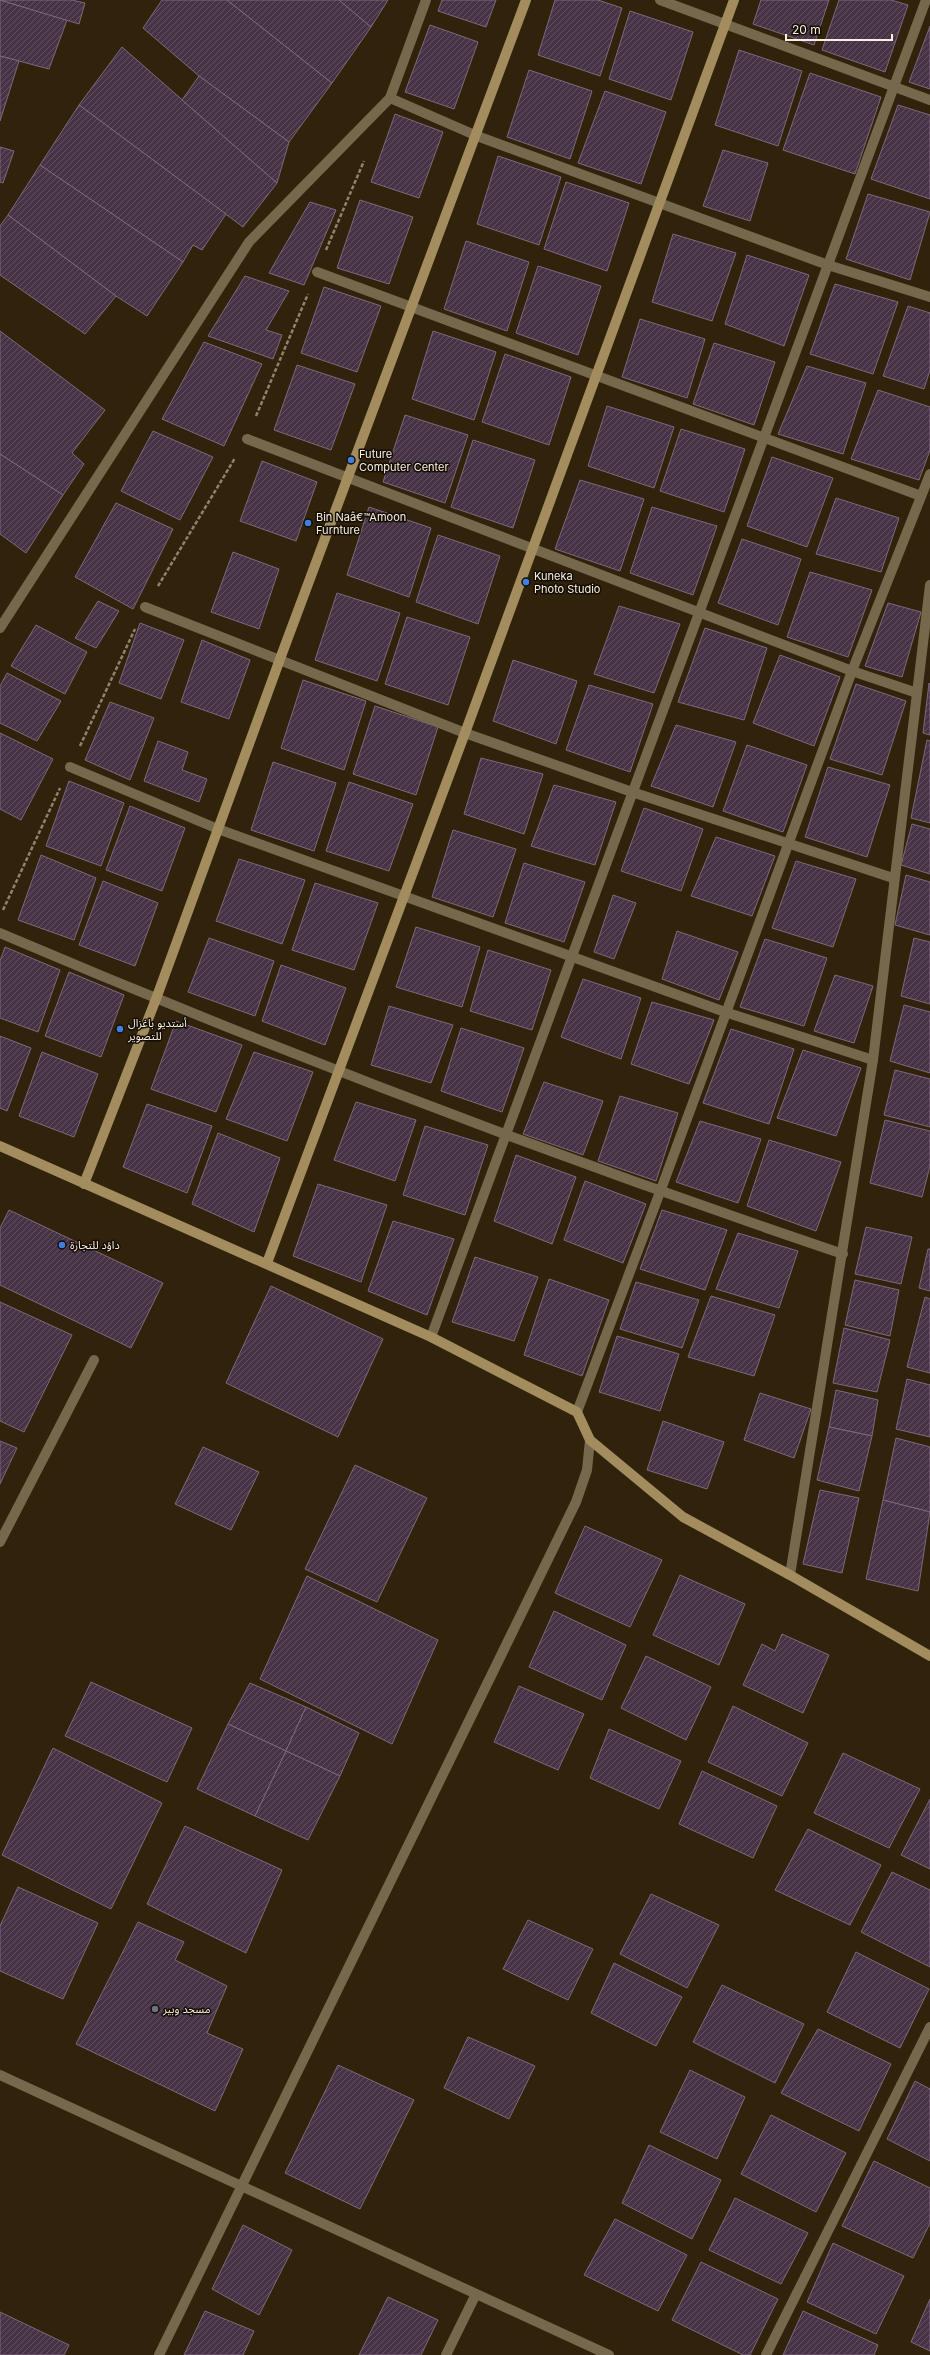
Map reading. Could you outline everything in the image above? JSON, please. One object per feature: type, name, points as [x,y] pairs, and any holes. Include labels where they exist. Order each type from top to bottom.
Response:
[{"type":"main road","points":[[84,1184],[156,999],[280,659],[411,307],[477,136],[526,0]]},
{"type":"main road","points":[[267,1263],[465,733],[734,0]]},
{"type":"main road","points":[[0,1146],[267,1263],[431,1338],[577,1412],[590,1440],[683,1517],[790,1575],[930,1656]]},
{"type":"street","points":[[0,628],[249,242],[390,98],[426,0]]},
{"type":"street","points":[[660,0],[930,100]]},
{"type":"street","points":[[431,1338],[507,1136],[570,958],[701,612],[763,439],[926,0]]},
{"type":"street","points":[[390,98],[477,136],[828,265],[930,297]]},
{"type":"street","points":[[317,272],[763,439],[921,496]]},
{"type":"street","points":[[247,439],[852,671],[917,693]]},
{"type":"street","points":[[577,1412],[660,1192],[725,1012],[852,671],[930,474]]},
{"type":"street","points":[[790,1575],[843,1254],[873,1060],[930,585]]},
{"type":"street","points":[[145,607],[465,733],[632,792],[894,878]]},
{"type":"street","points":[[70,767],[218,829],[570,958],[725,1012],[873,1060]]},
{"type":"street","points":[[0,933],[156,999],[339,1073],[660,1192],[843,1254]]},
{"type":"street","points":[[0,1542],[94,1360]]},
{"type":"street","points":[[159,2355],[576,1502],[587,1470],[590,1440]]},
{"type":"street","points":[[766,2355],[930,2027]]},
{"type":"street","points":[[0,2075],[609,2355]]},
{"type":"street","points":[[446,2355],[476,2294]]},
{"type":"path","points":[[0,916],[145,607],[247,439],[366,156]]},
{"type":"building","points":[[0,0],[67,20],[49,69],[0,56]]},
{"type":"building","points":[[0,0],[72,0],[85,3],[79,24]]},
{"type":"building","points":[[162,0],[227,0],[332,83],[289,142],[199,76],[143,28]]},
{"type":"building","points":[[227,0],[339,0],[371,27],[332,83]]},
{"type":"building","points":[[339,0],[388,0],[371,27]]},
{"type":"building","points":[[442,0],[496,0],[486,27],[438,11]]},
{"type":"building","points":[[555,0],[598,0],[622,8],[600,76],[538,55]]},
{"type":"building","points":[[761,0],[829,0],[814,45],[753,24]]},
{"type":"building","points":[[839,0],[891,0],[908,5],[885,72],[822,50]]},
{"type":"building","points":[[630,11],[693,32],[671,100],[609,79]]},
{"type":"building","points":[[430,25],[478,42],[454,109],[405,92]]},
{"type":"building","points":[[930,26],[930,89],[909,82]]},
{"type":"building","points":[[122,47],[277,183],[243,227],[79,105]]},
{"type":"building","points":[[739,50],[802,71],[778,146],[715,125]]},
{"type":"building","points":[[0,56],[19,61],[0,121]]},
{"type":"building","points":[[529,70],[592,91],[570,159],[507,137]]},
{"type":"building","points":[[810,73],[881,97],[855,174],[783,150]]},
{"type":"building","points":[[199,76],[289,142],[277,183],[182,100]]},
{"type":"building","points":[[605,91],[666,112],[641,184],[578,163]]},
{"type":"building","points":[[79,105],[226,214],[202,250],[193,245],[183,262],[40,165]]},
{"type":"building","points":[[898,105],[930,115],[930,199],[871,179]]},
{"type":"building","points":[[395,114],[443,132],[419,198],[371,182]]},
{"type":"building","points":[[0,147],[14,151],[3,183],[0,182]]},
{"type":"building","points":[[723,150],[768,163],[750,221],[703,206]]},
{"type":"building","points":[[498,156],[561,177],[539,245],[477,224]]},
{"type":"building","points":[[40,165],[183,262],[147,316],[116,296],[8,215]]},
{"type":"building","points":[[566,182],[629,203],[607,271],[544,249]]},
{"type":"building","points":[[868,194],[930,212],[910,280],[846,259]]},
{"type":"building","points":[[360,200],[413,217],[389,284],[337,268]]},
{"type":"building","points":[[310,202],[336,210],[304,285],[269,273]]},
{"type":"building","points":[[8,215],[116,296],[85,334],[0,275],[0,226]]},
{"type":"building","points":[[673,234],[736,253],[712,321],[652,302]]},
{"type":"building","points":[[466,241],[529,262],[507,331],[444,309]]},
{"type":"building","points":[[747,255],[809,275],[784,346],[725,324]]},
{"type":"building","points":[[538,266],[601,286],[578,355],[516,333]]},
{"type":"building","points":[[245,276],[289,291],[266,330],[282,335],[273,359],[208,336]]},
{"type":"building","points":[[835,284],[898,302],[873,374],[810,354]]},
{"type":"building","points":[[324,287],[381,306],[357,372],[301,353]]},
{"type":"building","points":[[908,306],[930,313],[930,370],[924,389],[883,376]]},
{"type":"building","points":[[640,319],[705,339],[687,398],[622,377]]},
{"type":"building","points":[[0,331],[105,410],[72,453],[84,464],[63,495],[0,454]]},
{"type":"building","points":[[433,331],[496,352],[474,420],[412,399]]},
{"type":"building","points":[[204,342],[262,364],[224,446],[162,419]]},
{"type":"building","points":[[714,343],[775,362],[754,425],[693,404]]},
{"type":"building","points":[[505,354],[571,377],[549,445],[482,422]]},
{"type":"building","points":[[297,365],[355,384],[331,450],[274,430]]},
{"type":"building","points":[[807,366],[866,383],[843,454],[778,434]]},
{"type":"building","points":[[878,390],[930,407],[930,450],[919,480],[851,459]]},
{"type":"building","points":[[607,406],[674,427],[654,488],[588,466]]},
{"type":"building","points":[[405,415],[468,435],[445,503],[383,482]]},
{"type":"building","points":[[681,429],[745,449],[724,512],[660,491]]},
{"type":"building","points":[[153,431],[213,457],[180,520],[121,491]]},
{"type":"building","points":[[473,440],[535,460],[513,528],[451,507]]},
{"type":"building","points":[[0,454],[63,495],[26,553],[0,534]]},
{"type":"building","points":[[772,457],[833,478],[807,547],[747,526]]},
{"type":"building","points":[[262,461],[317,482],[296,541],[240,521]]},
{"type":"building","points":[[580,480],[644,499],[620,571],[555,549]]},
{"type":"building","points":[[836,498],[899,518],[881,572],[816,554]]},
{"type":"building","points":[[116,503],[173,529],[133,609],[75,577]]},
{"type":"building","points":[[369,507],[431,528],[409,597],[347,575]]},
{"type":"building","points":[[652,507],[717,526],[693,595],[630,573]]},
{"type":"building","points":[[438,535],[500,556],[478,624],[416,602]]},
{"type":"building","points":[[742,539],[801,559],[778,625],[718,603]]},
{"type":"building","points":[[233,552],[279,569],[259,629],[211,612]]},
{"type":"building","points":[[810,572],[872,590],[848,657],[787,637]]},
{"type":"building","points":[[337,593],[400,613],[377,681],[315,660]]},
{"type":"building","points":[[98,601],[119,611],[96,648],[75,638]]},
{"type":"building","points":[[888,603],[921,612],[902,677],[865,666]]},
{"type":"building","points":[[619,606],[680,624],[654,693],[594,674]]},
{"type":"building","points":[[407,617],[470,637],[448,705],[385,684]]},
{"type":"building","points":[[140,623],[184,640],[161,699],[119,683]]},
{"type":"building","points":[[36,625],[87,652],[65,694],[11,666]]},
{"type":"building","points":[[705,628],[767,648],[744,720],[678,702]]},
{"type":"building","points":[[202,640],[250,660],[229,719],[181,702]]},
{"type":"building","points":[[780,655],[840,677],[814,746],[753,723]]},
{"type":"building","points":[[513,660],[577,681],[556,744],[493,721]]},
{"type":"building","points":[[7,673],[61,701],[37,741],[0,723],[0,686]]},
{"type":"building","points":[[303,680],[366,701],[344,770],[281,748]]},
{"type":"building","points":[[929,683],[930,684],[930,735],[923,733]]},
{"type":"building","points":[[856,684],[906,701],[882,775],[830,759]]},
{"type":"building","points":[[589,685],[653,704],[630,772],[566,750]]},
{"type":"building","points":[[110,702],[154,718],[130,780],[85,760]]},
{"type":"building","points":[[375,706],[438,727],[416,795],[353,774]]},
{"type":"building","points":[[676,725],[736,742],[713,807],[651,786]]},
{"type":"building","points":[[0,733],[53,759],[21,820],[0,809]]},
{"type":"building","points":[[927,740],[930,741],[930,823],[911,818]]},
{"type":"building","points":[[158,741],[188,752],[182,770],[207,779],[199,802],[144,781]]},
{"type":"building","points":[[747,745],[807,765],[783,832],[723,811]]},
{"type":"building","points":[[481,758],[543,774],[524,834],[464,814]]},
{"type":"building","points":[[273,762],[336,783],[314,851],[251,830]]},
{"type":"building","points":[[828,767],[890,785],[867,857],[805,837]]},
{"type":"building","points":[[69,781],[124,803],[101,866],[46,846]]},
{"type":"building","points":[[349,782],[413,804],[389,871],[326,851]]},
{"type":"building","points":[[554,785],[616,802],[595,865],[531,846]]},
{"type":"building","points":[[130,806],[185,828],[162,891],[106,870]]},
{"type":"building","points":[[644,808],[703,829],[681,891],[621,871]]},
{"type":"building","points":[[912,824],[930,829],[930,874],[901,865]]},
{"type":"building","points":[[453,830],[516,849],[493,917],[432,897]]},
{"type":"building","points":[[716,837],[775,856],[752,916],[691,896]]},
{"type":"building","points":[[41,855],[96,878],[74,940],[18,920]]},
{"type":"building","points":[[239,859],[305,880],[282,944],[216,921]]},
{"type":"building","points":[[796,861],[856,879],[833,947],[772,928]]},
{"type":"building","points":[[524,863],[585,882],[564,942],[505,923]]},
{"type":"building","points":[[906,875],[930,882],[930,935],[895,925]]},
{"type":"building","points":[[103,881],[158,903],[135,966],[79,945]]},
{"type":"building","points":[[315,883],[378,903],[354,970],[292,950]]},
{"type":"building","points":[[613,895],[636,903],[614,959],[594,952]]},
{"type":"building","points":[[416,927],[480,947],[462,1007],[396,987]]},
{"type":"building","points":[[677,931],[738,952],[719,1000],[662,979]]},
{"type":"building","points":[[209,938],[274,961],[255,1016],[188,992]]},
{"type":"building","points":[[914,938],[930,942],[930,1004],[901,996]]},
{"type":"building","points":[[765,939],[827,958],[804,1026],[740,1007]]},
{"type":"building","points":[[5,947],[60,970],[38,1032],[0,1018],[0,961]]},
{"type":"building","points":[[488,950],[551,970],[532,1030],[470,1011]]},
{"type":"building","points":[[281,965],[346,988],[325,1045],[262,1021]]},
{"type":"building","points":[[69,972],[124,995],[101,1057],[45,1036]]},
{"type":"building","points":[[835,975],[873,986],[854,1043],[814,1031]]},
{"type":"building","points":[[583,979],[641,998],[621,1059],[561,1037]]},
{"type":"building","points":[[652,1002],[714,1020],[689,1084],[631,1064]]},
{"type":"building","points":[[904,1005],[930,1012],[930,1073],[890,1061]]},
{"type":"building","points":[[389,1006],[453,1025],[431,1083],[371,1065]]},
{"type":"building","points":[[176,1021],[242,1045],[216,1112],[151,1089]]},
{"type":"building","points":[[461,1028],[524,1048],[502,1112],[441,1091]]},
{"type":"building","points":[[731,1029],[794,1049],[769,1124],[703,1103]]},
{"type":"building","points":[[0,1036],[31,1048],[7,1111],[0,1108]]},
{"type":"building","points":[[803,1050],[861,1068],[836,1136],[777,1118]]},
{"type":"building","points":[[42,1052],[98,1074],[74,1137],[19,1116]]},
{"type":"building","points":[[254,1052],[313,1072],[287,1141],[226,1119]]},
{"type":"building","points":[[895,1070],[930,1079],[930,1127],[884,1115]]},
{"type":"building","points":[[544,1082],[603,1101],[583,1155],[523,1134]]},
{"type":"building","points":[[620,1096],[678,1113],[656,1181],[598,1161]]},
{"type":"building","points":[[356,1102],[416,1120],[395,1181],[334,1160]]},
{"type":"building","points":[[147,1104],[212,1126],[187,1193],[123,1167]]},
{"type":"building","points":[[885,1120],[930,1131],[930,1166],[922,1197],[870,1183]]},
{"type":"building","points":[[700,1121],[761,1139],[738,1203],[676,1182]]},
{"type":"building","points":[[425,1126],[488,1145],[465,1215],[403,1195]]},
{"type":"building","points":[[218,1133],[280,1158],[254,1232],[192,1204]]},
{"type":"building","points":[[769,1140],[841,1162],[816,1231],[747,1206]]},
{"type":"building","points":[[516,1155],[576,1177],[552,1244],[494,1221]]},
{"type":"building","points":[[585,1181],[646,1204],[623,1263],[564,1240]]},
{"type":"building","points":[[318,1184],[387,1205],[361,1282],[293,1256]]},
{"type":"building","points":[[9,1210],[163,1283],[131,1348],[0,1285],[0,1228]]},
{"type":"building","points":[[662,1210],[727,1230],[705,1290],[640,1269]]},
{"type":"building","points":[[393,1221],[454,1239],[427,1315],[368,1291]]},
{"type":"building","points":[[866,1227],[912,1237],[901,1284],[855,1274]]},
{"type":"building","points":[[738,1233],[798,1251],[779,1308],[716,1289]]},
{"type":"building","points":[[928,1249],[930,1249],[930,1291],[919,1288]]},
{"type":"building","points":[[475,1257],[538,1277],[514,1341],[452,1322]]},
{"type":"building","points":[[549,1279],[609,1300],[582,1376],[524,1355]]},
{"type":"building","points":[[855,1280],[899,1290],[890,1336],[845,1325]]},
{"type":"building","points":[[636,1282],[699,1300],[682,1348],[620,1329]]},
{"type":"building","points":[[271,1286],[383,1339],[338,1437],[226,1383]]},
{"type":"building","points":[[711,1296],[775,1315],[754,1376],[688,1357]]},
{"type":"building","points":[[925,1297],[930,1299],[930,1373],[907,1367]]},
{"type":"building","points":[[0,1302],[72,1335],[24,1432],[0,1421]]},
{"type":"building","points":[[844,1328],[890,1340],[877,1392],[833,1383]]},
{"type":"building","points":[[617,1336],[679,1354],[660,1411],[599,1392]]},
{"type":"building","points":[[907,1379],[930,1385],[930,1437],[896,1429]]},
{"type":"building","points":[[836,1390],[878,1400],[872,1436],[829,1427]]},
{"type":"building","points":[[760,1393],[811,1409],[794,1458],[744,1440]]},
{"type":"building","points":[[663,1421],[724,1442],[707,1489],[647,1470]]},
{"type":"building","points":[[829,1427],[872,1436],[859,1491],[817,1480]]},
{"type":"building","points":[[896,1438],[930,1447],[930,1512],[883,1500]]},
{"type":"building","points":[[0,1441],[17,1448],[0,1484]]},
{"type":"building","points":[[203,1447],[259,1472],[231,1530],[175,1504]]},
{"type":"building","points":[[355,1465],[427,1498],[377,1602],[305,1569]]},
{"type":"building","points":[[820,1490],[859,1498],[842,1573],[803,1564]]},
{"type":"building","points":[[883,1500],[930,1512],[918,1591],[866,1579]]},
{"type":"building","points":[[585,1526],[662,1560],[630,1627],[555,1593]]},
{"type":"building","points":[[680,1575],[745,1604],[719,1665],[653,1635]]},
{"type":"building","points":[[307,1576],[438,1640],[392,1744],[260,1679]]},
{"type":"building","points":[[554,1611],[626,1645],[602,1700],[529,1667]]},
{"type":"building","points":[[782,1634],[829,1655],[803,1713],[743,1685],[762,1644],[775,1651]]},
{"type":"building","points":[[646,1656],[711,1687],[686,1740],[621,1708]]},
{"type":"building","points":[[91,1682],[192,1728],[167,1782],[65,1736]]},
{"type":"building","points":[[250,1683],[306,1707],[286,1751],[228,1724]]},
{"type":"building","points":[[519,1686],[584,1714],[558,1770],[494,1742]]},
{"type":"building","points":[[733,1706],[808,1743],[782,1796],[708,1762]]},
{"type":"building","points":[[306,1707],[359,1733],[340,1776],[286,1751]]},
{"type":"building","points":[[228,1724],[286,1751],[255,1816],[197,1789]]},
{"type":"building","points":[[609,1729],[681,1761],[659,1809],[590,1778]]},
{"type":"building","points":[[53,1748],[162,1803],[111,1909],[2,1855]]},
{"type":"building","points":[[286,1751],[340,1776],[308,1840],[255,1816]]},
{"type":"building","points":[[843,1753],[920,1789],[889,1848],[814,1813]]},
{"type":"building","points":[[702,1771],[777,1806],[753,1858],[679,1824]]},
{"type":"building","points":[[930,1799],[930,1869],[901,1855]]},
{"type":"building","points":[[185,1826],[282,1870],[246,1953],[147,1904]]},
{"type":"building","points":[[808,1829],[881,1865],[850,1925],[775,1890]]},
{"type":"building","points":[[892,1872],[930,1890],[930,1967],[861,1932]]},
{"type":"building","points":[[18,1887],[98,1923],[63,1999],[0,1971],[0,1926]]},
{"type":"building","points":[[651,1894],[719,1925],[687,1988],[620,1954]]},
{"type":"building","points":[[528,1920],[593,1949],[568,2000],[503,1969]]},
{"type":"building","name":"مسجد وبير","points":[[138,1922],[184,1942],[175,1960],[227,1986],[207,2033],[243,2049],[215,2111],[76,2044]]},
{"type":"building","points":[[856,1952],[929,1989],[900,2048],[827,2012]]},
{"type":"building","points":[[614,1963],[682,1997],[656,2046],[591,2013]]},
{"type":"building","points":[[722,1985],[804,2024],[775,2083],[693,2042]]},
{"type":"building","points":[[818,2029],[891,2064],[859,2131],[781,2093]]},
{"type":"building","points":[[468,2037],[535,2066],[509,2119],[444,2088]]},
{"type":"building","points":[[338,2065],[414,2100],[360,2209],[285,2173]]},
{"type":"building","points":[[690,2070],[745,2097],[717,2159],[660,2132]]},
{"type":"building","points":[[915,2081],[930,2089],[930,2161],[887,2139]]},
{"type":"building","points":[[771,2115],[846,2153],[816,2212],[741,2174]]},
{"type":"building","points":[[649,2145],[721,2180],[692,2239],[622,2203]]},
{"type":"building","points":[[874,2161],[930,2188],[930,2223],[913,2258],[842,2226]]},
{"type":"building","points":[[735,2198],[808,2233],[781,2284],[709,2250]]},
{"type":"building","points":[[615,2219],[687,2255],[658,2311],[584,2275]]},
{"type":"building","points":[[243,2225],[292,2250],[259,2315],[212,2289]]},
{"type":"building","points":[[833,2243],[904,2276],[876,2334],[807,2302]]},
{"type":"building","points":[[701,2262],[778,2299],[750,2355],[743,2355],[672,2320]]},
{"type":"building","points":[[388,2297],[438,2320],[421,2355],[359,2355]]},
{"type":"building","points":[[930,2299],[930,2351],[911,2342]]},
{"type":"building","points":[[205,2311],[254,2331],[243,2355],[184,2355]]},
{"type":"building","points":[[803,2311],[878,2345],[874,2355],[783,2355]]},
{"type":"building","points":[[0,2312],[69,2345],[64,2355],[0,2355]]},
{"type":"place","name":"Future Computer Center","points":[[351,460]]},
{"type":"place","name":"Bin Naâ€™Amoon Furnture","points":[[308,523]]},
{"type":"place","name":"Kuneka Photo Studio","points":[[526,582]]},
{"type":"place","name":"أستديو باغزال للتصوير","points":[[120,1029]]},
{"type":"place","name":"داؤد للتجارة","points":[[62,1245]]},
{"type":"place","name":"مسجد وبير","points":[[155,2009]]}]
